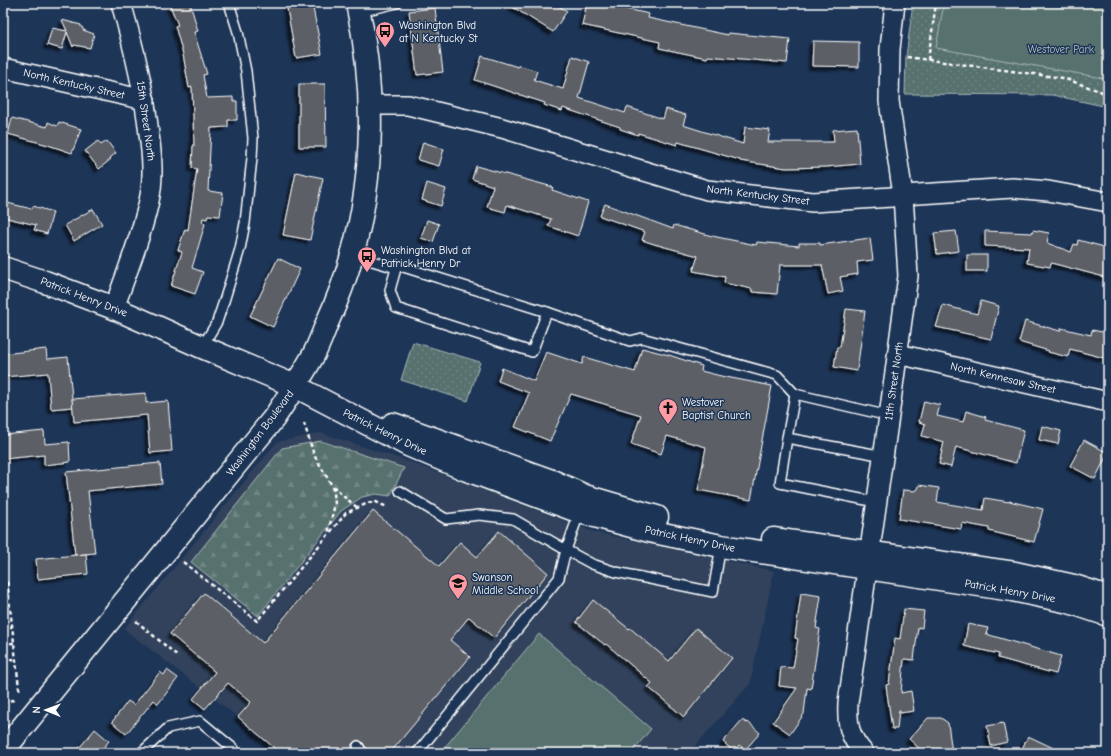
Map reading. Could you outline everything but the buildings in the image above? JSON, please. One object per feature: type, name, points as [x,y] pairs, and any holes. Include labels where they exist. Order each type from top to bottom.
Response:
[{"type":"street","name":"15th Street North","points":[[114,308],[135,249],[149,200],[153,163],[145,100],[134,50],[121,3]]},
{"type":"street","name":"11th Street North","points":[[856,751],[848,725],[848,702],[876,502],[890,416],[908,276],[903,195],[889,101],[890,49],[895,3]]},
{"type":"street","name":"Washington Boulevard","points":[[3,750],[274,418],[314,353],[336,303],[352,255],[363,205],[369,155],[370,105],[366,53],[358,8]]},
{"type":"street","name":"North Kentucky Street","points":[[3,68],[145,100]]},
{"type":"street","name":"North Kentucky Street","points":[[370,105],[408,105],[502,128],[707,190],[813,202],[1013,188],[1048,191],[1108,202]]},
{"type":"street","name":"Patrick Henry Drive","points":[[3,268],[114,308],[295,386],[408,445],[467,470],[583,504],[1020,591],[1069,602],[1108,615]]},
{"type":"street","name":"North Kennesaw Street","points":[[898,354],[1108,402]]},
{"type":"street","name":"Patrick Henry Drive","points":[[583,504],[649,531],[721,546],[1015,573],[1074,586],[1108,597]]},
{"type":"lane","points":[[202,347],[217,322],[240,249],[245,223],[252,158],[253,138],[246,71],[238,32],[229,3]]},
{"type":"lane","points":[[358,8],[397,3]]},
{"type":"lane","points":[[352,255],[396,268]]},
{"type":"lane","points":[[547,312],[532,352],[396,308],[390,290],[397,265],[547,312],[630,341],[642,338],[777,375],[795,394],[890,416]]},
{"type":"lane","points":[[795,394],[780,483],[876,502]]},
{"type":"lane","points":[[787,438],[884,456]]},
{"type":"lane","points":[[400,491],[446,519],[479,515],[513,519],[592,564],[616,572],[713,592],[721,546]]},
{"type":"lane","points":[[417,753],[559,578],[566,550],[583,504]]},
{"type":"lane","points":[[141,753],[168,728],[200,721],[234,749],[233,753]]},
{"type":"path","points":[[928,60],[936,3]]},
{"type":"path","points":[[906,57],[1063,78],[1108,94]]},
{"type":"path","points":[[304,423],[314,455],[331,484],[334,493],[335,504],[328,534]]},
{"type":"path","points":[[331,484],[358,508]]},
{"type":"path","points":[[183,562],[257,621],[346,513],[368,503],[376,502],[387,507]]},
{"type":"path","points":[[3,576],[7,582],[20,693]]},
{"type":"path","points":[[3,606],[10,606]]},
{"type":"path","points":[[136,621],[179,657]]},
{"type":"path","points":[[3,628],[12,627]]},
{"type":"path","points":[[3,644],[14,643]]},
{"type":"path","points":[[3,660],[15,659]]},
{"type":"path","points":[[3,701],[15,700]]},
{"type":"shaded area","name":"Swanson Middle School","points":[[321,433],[410,462],[594,532],[774,571],[750,684],[689,753],[280,753],[238,717],[124,629],[277,442]]},
{"type":"green space","name":"Westover Park","points":[[913,3],[1108,3],[1108,107],[1052,95],[905,94],[906,57]]},
{"type":"green space","points":[[944,3],[1108,3],[1108,79],[936,48]]},
{"type":"green space","points":[[413,342],[480,362],[468,401],[401,380]]},
{"type":"green space","points":[[321,441],[404,468],[390,496],[376,494],[362,497],[341,511],[258,616],[191,562],[282,448]]},
{"type":"green space","points":[[539,634],[651,729],[631,753],[440,753]]},
{"type":"place","name":"Washington Blvd at N Kentucky St","points":[[385,48]]},
{"type":"place","name":"Washington Blvd at Patrick Henry Dr","points":[[367,273]]},
{"type":"place","name":"Westover Baptist Church","points":[[668,425]]},
{"type":"place","name":"Swanson Middle School","points":[[458,600]]}]
